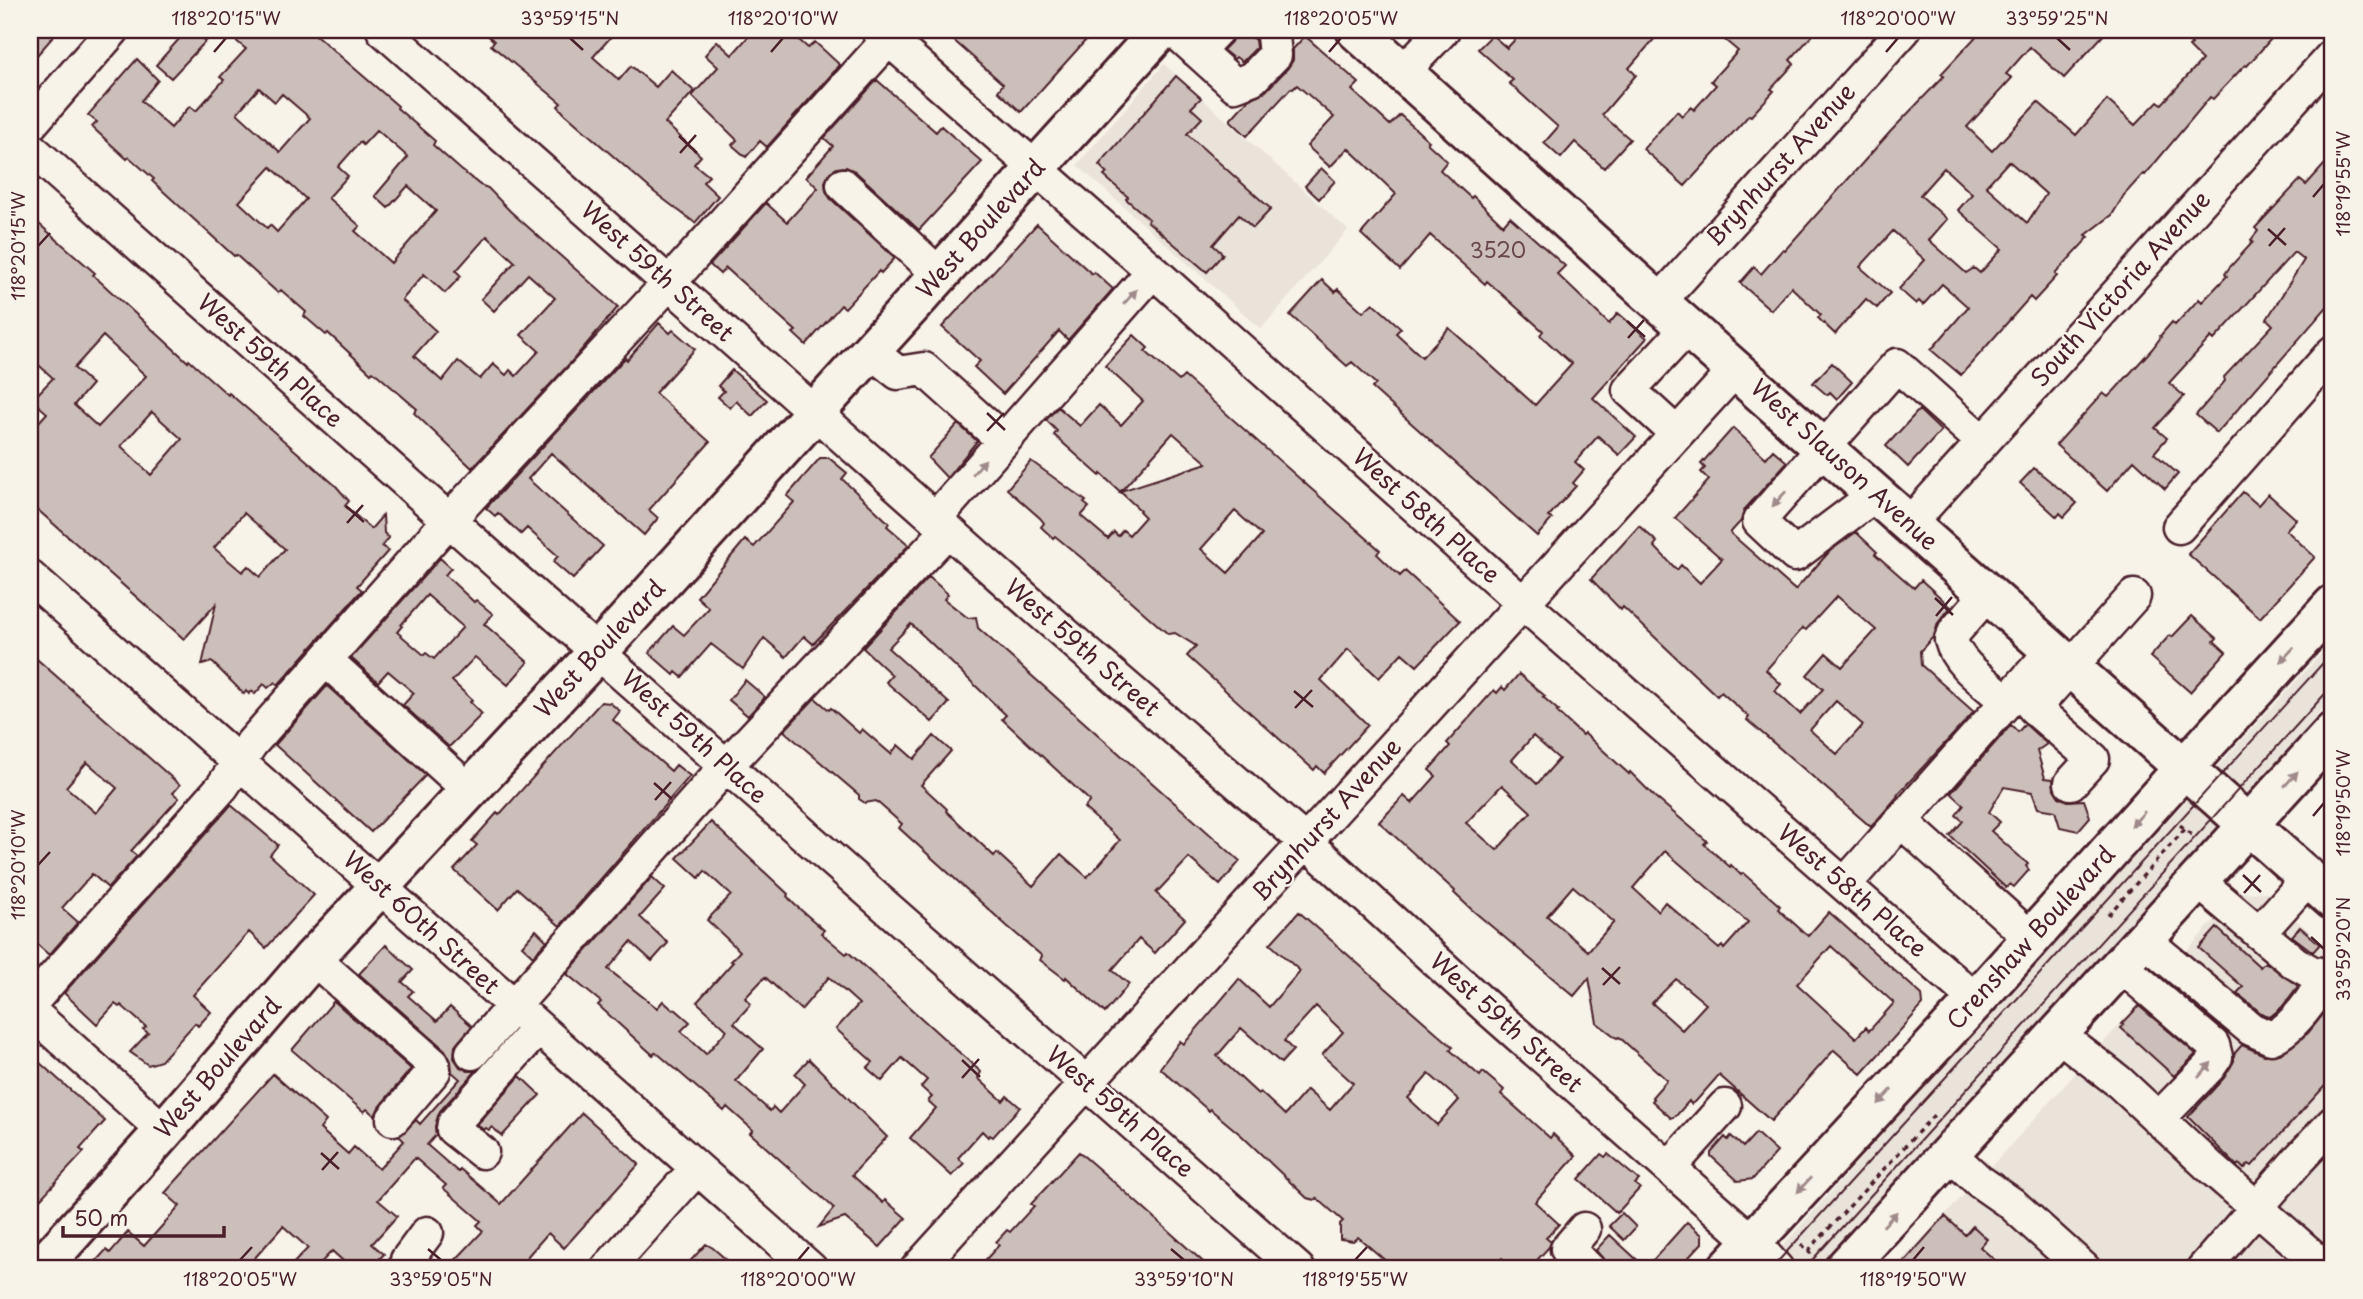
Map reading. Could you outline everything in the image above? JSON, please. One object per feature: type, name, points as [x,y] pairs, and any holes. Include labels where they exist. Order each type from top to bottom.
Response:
[{"type":"main road","name":"West Boulevard","points":[[40,1269],[164,1131],[313,958],[598,652],[1161,30]]},
{"type":"main road","name":"West Slauson Avenue","points":[[1356,30],[2321,889]]},
{"type":"main road","name":"Crenshaw Boulevard","points":[[1727,1269],[1765,1255],[1976,1000],[2333,605]]},
{"type":"main road","points":[[1821,1258],[1950,1154],[2333,732]]},
{"type":"street","points":[[30,125],[113,30]]},
{"type":"street","name":"West 59th Street","points":[[383,30],[941,525],[1307,843],[1765,1255]]},
{"type":"street","points":[[1174,30],[1207,41],[1234,85],[1253,78],[1275,55],[1271,34]]},
{"type":"street","points":[[1403,72],[1443,30]]},
{"type":"street","name":"Brynhurst Avenue","points":[[1659,302],[1904,30]]},
{"type":"street","points":[[30,1004],[222,787],[251,744],[449,520],[669,283],[888,33]]},
{"type":"street","name":"West 58th Place","points":[[888,33],[1035,169],[1153,271],[1524,604],[1976,1000]]},
{"type":"street","name":"South Victoria Avenue","points":[[1909,524],[2333,55]]},
{"type":"street","name":"West 59th Place","points":[[30,148],[1298,1269]]},
{"type":"street","points":[[843,185],[940,275]]},
{"type":"street","points":[[472,1054],[941,525],[1003,440],[1153,271]]},
{"type":"street","points":[[1675,433],[1629,390],[1688,327]]},
{"type":"street","points":[[870,351],[898,373],[925,369],[1003,440]]},
{"type":"street","points":[[2179,527],[2333,352]]},
{"type":"street","points":[[1876,494],[1795,555],[1759,521],[1897,365],[1983,442]]},
{"type":"street","name":"Brynhurst Avenue","points":[[917,1269],[1735,369]]},
{"type":"street","name":"West 60th Street","points":[[30,577],[811,1269]]},
{"type":"street","points":[[1988,593],[1955,631],[1951,640],[1953,650],[1960,659],[2007,702]]},
{"type":"street","points":[[1845,884],[2007,702],[2134,596]]},
{"type":"street","points":[[2061,659],[2034,708],[2092,759],[2071,783]]},
{"type":"street","points":[[338,671],[469,790]]},
{"type":"street","points":[[1901,821],[2032,939]]},
{"type":"street","points":[[2132,952],[2250,1029],[2271,1038],[2287,1028],[2313,998],[2329,973],[2311,972],[2295,964],[2197,881]]},
{"type":"street","points":[[2259,933],[2321,889]]},
{"type":"street","points":[[2132,952],[2213,1045],[2216,1057],[2158,1119]]},
{"type":"street","points":[[313,958],[433,1064],[434,1071],[393,1119]]},
{"type":"street","points":[[30,1011],[164,1131]]},
{"type":"street","points":[[482,1152],[453,1129],[454,1124],[538,1028]]},
{"type":"street","points":[[2057,1034],[2096,1063],[2327,1269]]},
{"type":"street","points":[[1669,1167],[1725,1106]]},
{"type":"street","points":[[2203,1269],[2333,1123]]},
{"type":"street","points":[[1950,1154],[1979,1181],[2012,1204],[2084,1269]]},
{"type":"street","points":[[607,1269],[697,1168]]},
{"type":"street","points":[[1584,1229],[1567,1249],[1589,1269]]},
{"type":"street","points":[[417,1269],[407,1259],[427,1233]]},
{"type":"path","points":[[2180,825],[2192,835]]},
{"type":"path","points":[[2108,915],[2185,829]]},
{"type":"path","points":[[1801,1244],[1821,1258],[1934,1115]]},
{"type":"shaded area","points":[[1164,64],[1348,230],[1261,329],[1077,165]]},
{"type":"shaded area","points":[[2333,641],[2333,697],[2176,879],[1816,1269],[1762,1269],[2005,997]]},
{"type":"shaded area","points":[[2265,892],[2333,953],[2333,1269],[1893,1269],[1988,1170],[2239,893]]},
{"type":"building","points":[[30,30],[59,30],[30,63]]},
{"type":"building","points":[[187,30],[193,30],[206,41],[171,78],[156,65]]},
{"type":"building","points":[[223,30],[310,30],[398,106],[397,108],[435,141],[433,145],[480,185],[488,188],[510,211],[618,307],[573,360],[472,468],[414,413],[417,409],[373,371],[371,373],[328,333],[326,335],[304,316],[306,312],[281,290],[278,293],[234,256],[152,181],[154,179],[92,127],[97,122],[88,115],[137,59],[158,80],[141,101],[171,128],[190,106],[196,111],[224,80],[220,77],[246,49]],"holes":[[[259,88],[275,102],[282,94],[310,118],[280,152],[237,113]],[[377,130],[408,157],[375,196],[388,208],[408,186],[436,211],[391,263],[355,231],[360,226],[328,198],[348,176],[338,167],[360,142],[363,145]],[[271,167],[306,199],[277,232],[270,225],[267,228],[239,202]],[[487,236],[515,262],[481,299],[494,311],[528,274],[555,298],[521,335],[539,351],[516,376],[510,370],[506,375],[493,364],[480,379],[458,361],[442,381],[414,356],[436,331],[402,300],[424,274],[445,293],[461,276],[456,271]]]},
{"type":"building","points":[[482,30],[617,30],[593,57],[619,80],[631,66],[656,87],[671,70],[694,91],[665,123],[701,156],[694,164],[709,176],[703,182],[718,196],[695,223],[654,192],[564,113],[558,106],[561,103],[491,45],[494,41]]},
{"type":"building","points":[[754,30],[790,32],[808,48],[815,42],[840,65],[767,147],[760,141],[746,157],[732,145],[737,140],[692,96],[718,67],[705,55],[717,41],[732,55]]},
{"type":"building","points":[[942,30],[1095,30],[1021,112],[998,91],[1003,84]]},
{"type":"building","points":[[1235,30],[1243,30],[1255,40],[1256,48],[1242,62],[1223,50],[1231,42]]},
{"type":"building","points":[[1524,30],[1662,30],[1629,68],[1636,75],[1602,115],[1630,139],[1604,168],[1575,142],[1561,158],[1544,143],[1558,127],[1509,83],[1513,80],[1478,49],[1492,35],[1507,48]]},
{"type":"building","points":[[1713,30],[1817,30],[1790,60],[1794,64],[1771,89],[1774,91],[1685,186],[1643,149],[1677,111],[1682,116],[1691,107],[1694,110],[1716,85],[1711,81],[1738,51]]},
{"type":"building","points":[[1982,30],[2108,30],[2064,78],[2030,47],[2006,74],[2012,78],[1967,127],[1992,151],[2038,102],[2076,135],[2107,100],[2135,125],[2158,101],[2162,104],[2202,60],[2189,47],[2192,44],[2187,40],[2196,30],[2279,30],[2247,66],[2245,65],[2213,99],[2210,97],[2145,175],[2143,174],[2124,195],[2112,215],[2086,235],[2089,237],[2055,274],[2057,276],[2034,301],[2030,297],[1961,375],[1931,350],[1968,307],[1942,284],[1923,305],[1919,301],[1916,304],[1899,289],[1925,260],[1893,231],[1860,267],[1890,293],[1877,308],[1866,299],[1835,334],[1818,318],[1821,315],[1791,287],[1771,310],[1740,283],[1754,267],[1761,274],[1783,249],[1785,250],[1944,76],[1941,74]],"holes":[[[2009,161],[2046,194],[2027,223],[1986,186]],[[1944,168],[1972,194],[1958,210],[2002,249],[1980,273],[1974,268],[1966,273],[1929,240],[1947,219],[1920,195]]]},
{"type":"building","points":[[1305,36],[1359,83],[1352,90],[1390,125],[1400,115],[1429,141],[1427,143],[1447,161],[1440,170],[1471,198],[1473,196],[1503,225],[1510,217],[1565,266],[1557,274],[1609,324],[1618,313],[1647,338],[1593,398],[1636,437],[1619,455],[1598,436],[1575,462],[1584,470],[1573,483],[1576,486],[1548,517],[1552,519],[1537,536],[1372,388],[1376,384],[1352,362],[1347,366],[1290,315],[1322,280],[1335,292],[1338,289],[1363,312],[1373,303],[1401,328],[1396,333],[1422,357],[1449,328],[1535,405],[1572,364],[1540,335],[1543,331],[1430,235],[1400,270],[1361,234],[1396,194],[1348,148],[1330,167],[1307,146],[1334,117],[1297,85],[1291,88],[1247,136],[1230,120],[1248,100],[1266,91],[1288,68],[1293,60],[1293,49]]},
{"type":"building","points":[[1176,76],[1201,98],[1191,108],[1202,118],[1187,134],[1271,209],[1253,228],[1239,215],[1213,245],[1223,254],[1207,272],[1147,221],[1149,219],[1126,199],[1128,197],[1104,176],[1107,173],[1099,165]]},
{"type":"building","points":[[877,80],[936,132],[941,126],[982,162],[919,230],[855,171],[846,167],[830,172],[825,182],[830,198],[895,258],[881,273],[879,271],[845,308],[841,305],[806,345],[793,333],[796,331],[726,268],[720,274],[710,265],[766,203],[787,222],[818,188],[806,177],[833,146],[824,138]]},
{"type":"building","points":[[2333,155],[2333,300],[2217,433],[2196,415],[2225,381],[2224,377],[2273,325],[2267,319],[2304,260],[2294,252],[2214,340],[2211,337],[2169,383],[2184,396],[2155,428],[2167,438],[2154,453],[2178,474],[2165,489],[2134,460],[2107,491],[2056,445],[2103,393],[2108,397],[2114,391],[2172,322],[2175,325],[2199,299],[2202,302],[2227,276],[2225,274],[2229,268],[2253,242],[2251,240],[2258,231],[2255,228],[2300,180],[2306,185]]},
{"type":"building","points":[[1321,168],[1335,181],[1319,199],[1305,186]]},
{"type":"building","points":[[30,216],[95,273],[93,275],[188,362],[189,360],[228,395],[229,393],[336,486],[349,501],[345,506],[371,529],[383,515],[384,533],[389,538],[382,546],[388,551],[357,586],[362,590],[278,685],[275,682],[268,688],[264,684],[255,694],[246,691],[244,694],[212,662],[202,665],[216,604],[184,639],[30,503],[30,432],[47,413],[32,400],[53,378],[30,357]],"holes":[[[103,336],[146,376],[98,427],[74,405],[92,384],[74,368]],[[152,412],[182,439],[151,475],[121,446]],[[244,513],[285,549],[260,577],[248,566],[242,572],[214,548]]]},
{"type":"building","points":[[1037,224],[1092,274],[1094,272],[1113,289],[1068,340],[1059,331],[1003,394],[974,367],[980,361],[942,327]]},
{"type":"building","points":[[659,323],[670,333],[673,330],[695,349],[655,393],[710,442],[649,510],[658,518],[644,535],[551,453],[528,479],[603,546],[573,579],[553,562],[558,556],[527,528],[521,534],[498,513],[495,516],[486,508]]},
{"type":"building","points":[[1134,335],[1148,348],[1145,351],[1179,381],[1184,376],[1380,550],[1377,554],[1400,576],[1405,571],[1460,621],[1417,666],[1402,653],[1379,678],[1348,649],[1321,680],[1368,725],[1324,773],[1317,766],[1314,770],[1187,656],[1196,646],[1175,633],[1168,634],[1083,559],[1055,536],[1053,538],[1041,527],[1044,523],[1040,518],[1007,489],[1031,461],[1086,501],[1084,503],[1089,507],[1081,516],[1108,539],[1114,532],[1118,536],[1123,530],[1129,535],[1145,517],[1101,474],[1100,476],[1054,435],[1057,431],[1046,420],[1058,407],[1080,426],[1099,405],[1121,425],[1143,401],[1105,366]],"holes":[[[1173,433],[1207,463],[1121,491]],[[1235,511],[1262,535],[1228,573],[1201,549]]]},
{"type":"building","points":[[1832,363],[1852,382],[1837,399],[1830,392],[1827,395],[1813,383]]},
{"type":"building","points":[[732,370],[767,400],[752,416],[736,401],[730,408],[718,397],[724,391],[718,386]]},
{"type":"building","points":[[1919,410],[1941,431],[1908,467],[1886,446]]},
{"type":"building","points":[[958,424],[977,441],[947,478],[928,458]]},
{"type":"building","points":[[1733,428],[1766,458],[1773,450],[1787,462],[1745,509],[1741,521],[1730,533],[1795,590],[1830,551],[1856,532],[1877,552],[1875,554],[1914,588],[1921,580],[1951,607],[1938,623],[1934,636],[1920,651],[1921,665],[1974,712],[1871,827],[1747,720],[1749,717],[1721,692],[1717,696],[1623,607],[1621,610],[1591,579],[1639,526],[1657,542],[1654,546],[1677,570],[1681,565],[1700,583],[1722,559],[1675,518],[1709,480],[1701,472],[1705,468],[1701,464]],"holes":[[[1837,596],[1876,630],[1842,667],[1826,653],[1807,675],[1823,689],[1800,714],[1775,691],[1781,684],[1766,670],[1803,628],[1806,630]],[[1836,701],[1863,725],[1837,754],[1810,730]]]},
{"type":"building","points":[[820,458],[829,458],[847,473],[842,479],[909,545],[813,644],[804,636],[786,657],[764,638],[743,669],[711,644],[682,677],[676,672],[674,675],[649,653],[673,626],[684,635],[709,608],[697,597],[745,540],[754,547],[794,502],[787,496]]},
{"type":"building","points":[[2034,468],[2077,503],[2064,517],[2060,513],[2057,517],[2020,483]]},
{"type":"building","points":[[2243,492],[2258,505],[2268,494],[2296,519],[2286,530],[2315,557],[2260,618],[2188,554]]},
{"type":"building","points":[[440,558],[451,568],[445,575],[474,602],[476,600],[493,614],[484,624],[528,662],[508,685],[475,657],[452,681],[482,714],[449,747],[403,705],[414,693],[388,671],[378,682],[351,658]],"holes":[[[427,595],[463,627],[434,659],[426,653],[424,655],[397,632]]]},
{"type":"building","points":[[929,577],[948,594],[944,599],[968,618],[976,617],[978,628],[1240,861],[1220,885],[1189,858],[1156,893],[1185,919],[1155,953],[1139,939],[1112,970],[1129,984],[1105,1013],[1066,977],[1065,979],[1040,960],[1042,956],[899,828],[902,824],[876,801],[865,803],[859,799],[859,795],[784,731],[815,698],[829,710],[831,708],[859,733],[862,729],[891,754],[898,745],[914,759],[934,736],[951,751],[921,785],[994,856],[997,853],[1033,886],[1061,854],[1087,877],[1098,866],[1120,840],[1084,808],[1090,801],[1002,719],[1006,715],[911,624],[888,648],[949,703],[932,722],[886,682],[892,675],[863,648]]},
{"type":"building","points":[[2192,616],[2217,638],[2214,641],[2226,652],[2190,692],[2150,657]]},
{"type":"building","points":[[30,653],[180,785],[173,793],[179,798],[131,851],[137,856],[108,888],[92,874],[62,908],[78,922],[49,955],[30,938]],"holes":[[[87,762],[117,788],[96,813],[66,787]]]},
{"type":"building","points":[[1519,674],[1545,696],[1543,697],[1559,711],[1557,712],[1582,735],[1584,733],[1629,774],[1630,772],[1707,841],[1704,844],[1730,867],[1731,865],[1741,875],[1743,873],[1780,906],[1778,909],[1808,936],[1829,912],[1922,995],[1923,1005],[1861,1074],[1834,1050],[1771,1121],[1719,1075],[1697,1100],[1691,1104],[1689,1101],[1671,1118],[1652,1101],[1652,1097],[1667,1080],[1619,1037],[1597,1023],[1589,978],[1574,996],[1471,909],[1379,822],[1404,796],[1412,803],[1436,776],[1429,770],[1450,746],[1447,743],[1494,690],[1497,693],[1502,687],[1505,690]],"holes":[[[1533,736],[1559,759],[1537,784],[1512,760]],[[1502,785],[1531,812],[1497,850],[1466,823]],[[1665,851],[1748,922],[1724,949],[1722,946],[1719,949],[1665,902],[1658,911],[1633,888]],[[1573,886],[1614,922],[1588,951],[1547,916]],[[1831,946],[1894,1003],[1869,1031],[1866,1027],[1856,1038],[1797,984]],[[1676,979],[1706,1004],[1682,1030],[1652,1003]]]},
{"type":"building","points":[[745,680],[765,697],[748,716],[729,700]]},
{"type":"building","points":[[327,686],[426,775],[371,832],[275,745]]},
{"type":"building","points":[[601,702],[610,703],[620,711],[613,720],[671,771],[676,765],[690,776],[560,926],[517,888],[498,910],[454,870],[477,845],[472,841],[497,813],[499,815]]},
{"type":"building","points":[[2025,724],[2047,744],[2037,751],[2045,778],[2053,779],[2054,789],[2059,797],[2068,801],[2084,800],[2090,817],[2078,831],[2060,827],[2055,811],[2038,808],[2032,792],[2004,787],[1989,812],[2000,822],[1991,831],[2028,864],[2026,866],[2029,870],[2014,887],[2010,884],[2006,888],[1950,836],[1963,821],[1956,815],[1964,805],[1951,793],[2011,725],[2018,732]]},
{"type":"building","points":[[231,805],[278,845],[270,855],[314,895],[266,948],[249,932],[193,995],[211,1012],[198,1026],[195,1023],[161,1061],[148,1065],[130,1052],[148,1033],[143,1029],[146,1027],[121,1005],[119,1007],[115,1004],[97,1024],[64,993]]},
{"type":"building","points":[[711,822],[824,930],[821,933],[846,954],[848,952],[981,1072],[978,1078],[1003,1101],[1007,1096],[1020,1107],[993,1137],[988,1137],[982,1131],[958,1158],[964,1163],[952,1176],[910,1138],[936,1108],[928,1101],[932,1097],[921,1087],[927,1080],[902,1058],[882,1081],[867,1068],[873,1062],[836,1029],[859,1004],[829,977],[801,1010],[765,977],[745,998],[751,1004],[734,1023],[763,1049],[736,1081],[770,1111],[773,1107],[779,1113],[805,1084],[795,1074],[809,1059],[887,1137],[852,1175],[883,1203],[885,1200],[906,1218],[880,1247],[845,1218],[819,1227],[834,1208],[750,1133],[753,1130],[727,1107],[724,1111],[656,1052],[653,1055],[598,1005],[601,1002],[568,975],[652,877],[665,889],[640,917],[668,943],[652,961],[631,942],[608,969],[657,1008],[663,1001],[690,1022],[681,1031],[706,1054],[727,1030],[697,1002],[740,951],[707,920],[731,895],[705,871],[699,878],[677,858]]},
{"type":"building","points":[[1299,912],[1453,1047],[1450,1050],[1480,1076],[1483,1072],[1504,1090],[1501,1094],[1550,1138],[1553,1134],[1576,1156],[1535,1202],[1559,1224],[1546,1238],[1551,1242],[1549,1247],[1529,1269],[1515,1269],[1502,1258],[1491,1269],[1395,1269],[1358,1237],[1353,1241],[1340,1239],[1340,1224],[1343,1221],[1317,1198],[1307,1198],[1241,1135],[1160,1068],[1180,1041],[1184,1044],[1239,979],[1269,1007],[1300,971],[1270,944]],"holes":[[[1316,1006],[1343,1032],[1322,1055],[1353,1083],[1330,1110],[1307,1090],[1285,1115],[1217,1056],[1241,1028],[1281,1063],[1293,1050],[1284,1041]],[[1429,1074],[1459,1100],[1437,1125],[1408,1098]]]},
{"type":"building","points":[[2300,927],[2320,944],[2313,952],[2292,936]]},
{"type":"building","points":[[2217,928],[2260,967],[2265,962],[2298,986],[2282,1007],[2270,1017],[2237,993],[2243,987],[2199,948]]},
{"type":"building","points":[[536,930],[547,941],[533,956],[522,946]]},
{"type":"building","points":[[386,945],[413,970],[402,982],[413,991],[408,996],[437,1021],[450,1007],[472,1026],[455,1046],[454,1058],[460,1067],[476,1071],[440,1111],[435,1126],[436,1135],[427,1145],[458,1172],[460,1169],[501,1204],[582,1113],[639,1164],[564,1248],[548,1233],[526,1258],[539,1269],[447,1269],[483,1231],[477,1225],[481,1221],[443,1188],[446,1185],[415,1158],[378,1200],[397,1216],[372,1244],[384,1254],[370,1269],[352,1269],[332,1251],[315,1269],[288,1269],[308,1248],[283,1226],[245,1269],[89,1269],[106,1250],[110,1253],[128,1232],[144,1246],[180,1206],[165,1193],[273,1074],[326,1121],[320,1129],[348,1154],[354,1147],[379,1169],[404,1141],[399,1136],[416,1120],[420,1124],[460,1079],[452,1072],[451,1061],[445,1050],[359,974]]},
{"type":"building","points":[[334,1001],[411,1069],[379,1107],[375,1116],[367,1109],[364,1112],[292,1050]]},
{"type":"building","points":[[2139,1006],[2196,1054],[2174,1076],[2121,1028]]},
{"type":"building","points":[[2329,1007],[2333,1011],[2333,1077],[2252,1166],[2249,1164],[2244,1169],[2239,1164],[2237,1166],[2188,1117],[2224,1078],[2234,1061],[2234,1054],[2242,1045],[2264,1055],[2280,1054],[2308,1033]]},
{"type":"building","points":[[30,1054],[105,1121],[80,1149],[84,1152],[30,1210]]},
{"type":"building","points":[[520,1076],[540,1095],[502,1136],[492,1127],[484,1130],[477,1125]]},
{"type":"building","points":[[1756,1133],[1777,1152],[1753,1179],[1738,1181],[1711,1153],[1725,1137],[1728,1140],[1731,1136],[1743,1147]]},
{"type":"building","points":[[1079,1152],[1211,1269],[977,1269],[999,1245],[996,1242],[1007,1230],[1010,1232],[1034,1206],[1031,1204]]},
{"type":"building","points":[[1601,1154],[1605,1157],[1608,1154],[1639,1180],[1635,1184],[1640,1188],[1617,1213],[1579,1179]]},
{"type":"building","points":[[1622,1213],[1636,1227],[1624,1240],[1609,1226]]},
{"type":"building","points":[[1945,1216],[1965,1235],[1973,1226],[1987,1239],[1980,1247],[2005,1269],[1898,1269]]},
{"type":"building","points":[[1687,1222],[1702,1235],[1702,1243],[1678,1269],[1610,1269],[1596,1250],[1610,1235],[1646,1268]]},
{"type":"building","points":[[706,1244],[713,1248],[737,1269],[683,1269]]},
{"type":"tram line","points":[[1771,1269],[2333,652]]},
{"type":"tram line","points":[[1804,1269],[2333,685]]}]
